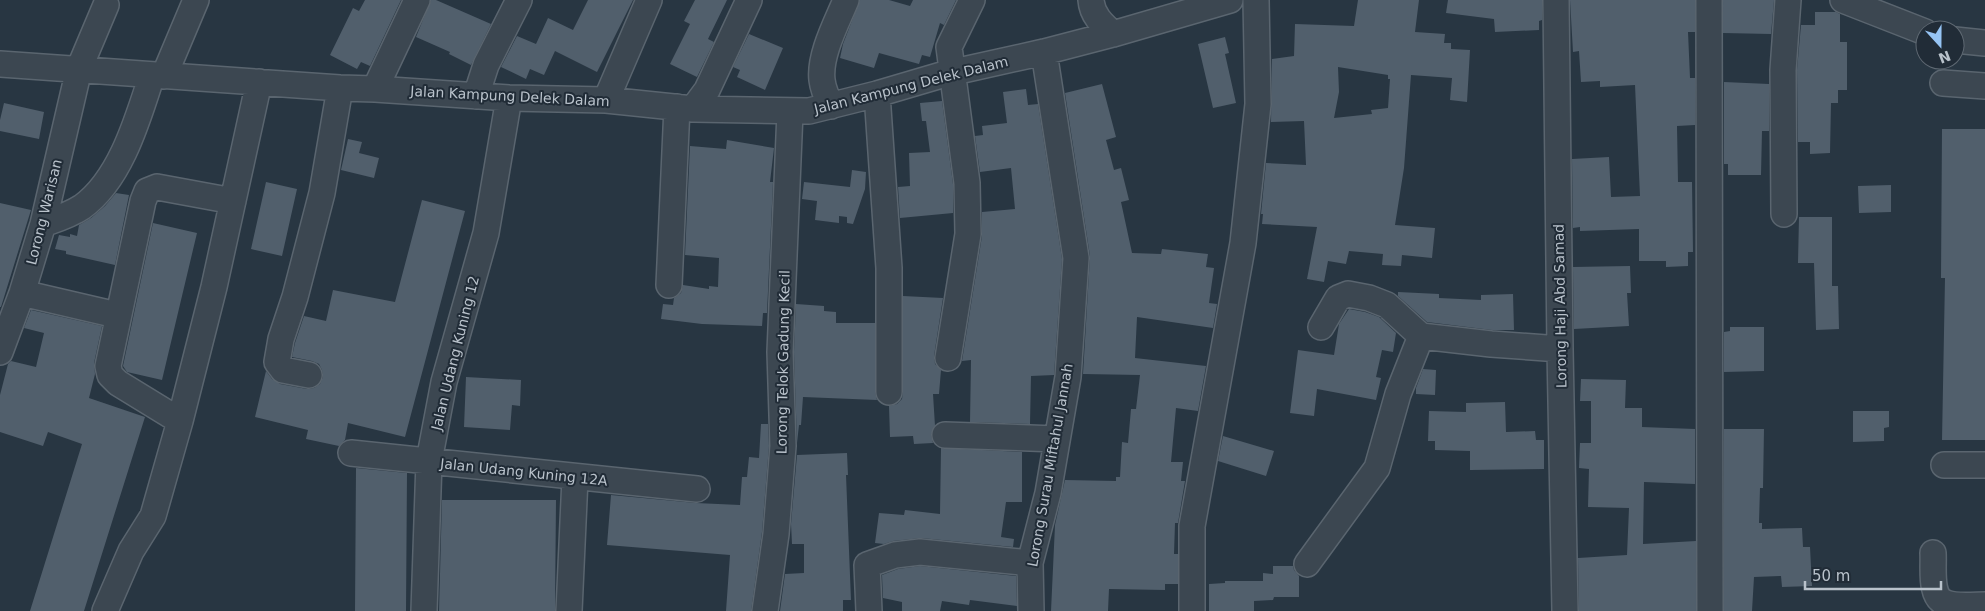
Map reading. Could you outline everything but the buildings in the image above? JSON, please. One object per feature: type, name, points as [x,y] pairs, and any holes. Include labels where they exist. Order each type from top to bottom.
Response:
[{"type":"street","points":[[43,224],[65,216],[83,206],[100,189],[122,158],[158,76],[196,0]]},
{"type":"street","points":[[375,89],[417,0]]},
{"type":"street","points":[[476,96],[486,65],[520,0]]},
{"type":"street","points":[[606,100],[649,0]]},
{"type":"street","points":[[669,284],[685,108],[707,90],[749,0]]},
{"type":"street","points":[[831,106],[822,81],[822,71],[828,42],[846,0]]},
{"type":"street","points":[[948,358],[968,234],[967,183],[950,48],[972,0]]},
{"type":"street","points":[[1091,0],[1092,9],[1102,24],[1113,34]]},
{"type":"street","points":[[1192,611],[1192,526],[1243,243],[1252,164],[1258,104],[1256,0]]},
{"type":"street","name":"Lorong Haji Abd Samad","points":[[1556,0],[1565,611]]},
{"type":"street","points":[[1708,0],[1710,611]]},
{"type":"street","points":[[1784,214],[1783,70],[1788,0]]},
{"type":"street","points":[[1843,0],[1892,9],[1915,25]]},
{"type":"street","name":"Lorong Warisan","points":[[0,352],[22,293],[43,224],[78,69],[104,2]]},
{"type":"street","name":"Jalan Kampung Delek Dalam","points":[[0,64],[340,88],[509,98],[606,100],[685,108],[790,112],[809,111],[831,106],[954,72],[1044,52],[1113,34],[1215,2]]},
{"type":"street","points":[[1965,41],[1985,43]]},
{"type":"street","name":"Lorong Surau Miftahul Jannah","points":[[1032,611],[1030,563],[1048,493],[1068,377],[1076,258],[1044,52]]},
{"type":"street","points":[[105,611],[131,551],[152,516],[180,422],[214,288],[259,82]]},
{"type":"street","points":[[1943,83],[1985,86]]},
{"type":"street","points":[[309,375],[283,370],[277,362],[281,339],[295,297],[322,193],[340,88]]},
{"type":"street","points":[[877,94],[889,268],[889,392]]},
{"type":"street","name":"Jalan Udang Kuning 12","points":[[424,611],[429,461],[444,382],[486,233],[509,98]]},
{"type":"street","name":"Lorong Telok Gadung Kecil","points":[[765,611],[776,534],[783,446],[780,352],[790,112]]},
{"type":"street","points":[[180,422],[118,383],[110,374],[108,366],[143,201],[147,191],[157,187],[233,201]]},
{"type":"street","points":[[22,293],[108,313]]},
{"type":"street","points":[[1321,327],[1338,298],[1348,294],[1369,298],[1387,305],[1421,336],[1560,349]]},
{"type":"street","points":[[1308,564],[1377,468],[1398,394],[1421,336]]},
{"type":"street","points":[[945,435],[1057,439]]},
{"type":"street","name":"Jalan Udang Kuning 12A","points":[[351,453],[575,478],[697,489]]},
{"type":"street","points":[[1944,465],[1985,466]]},
{"type":"street","points":[[569,611],[575,478]]},
{"type":"street","points":[[869,611],[868,565],[895,556],[920,552],[1030,563]]},
{"type":"street","points":[[1933,553],[1935,590],[1938,598],[1946,604],[1985,605]]}]
